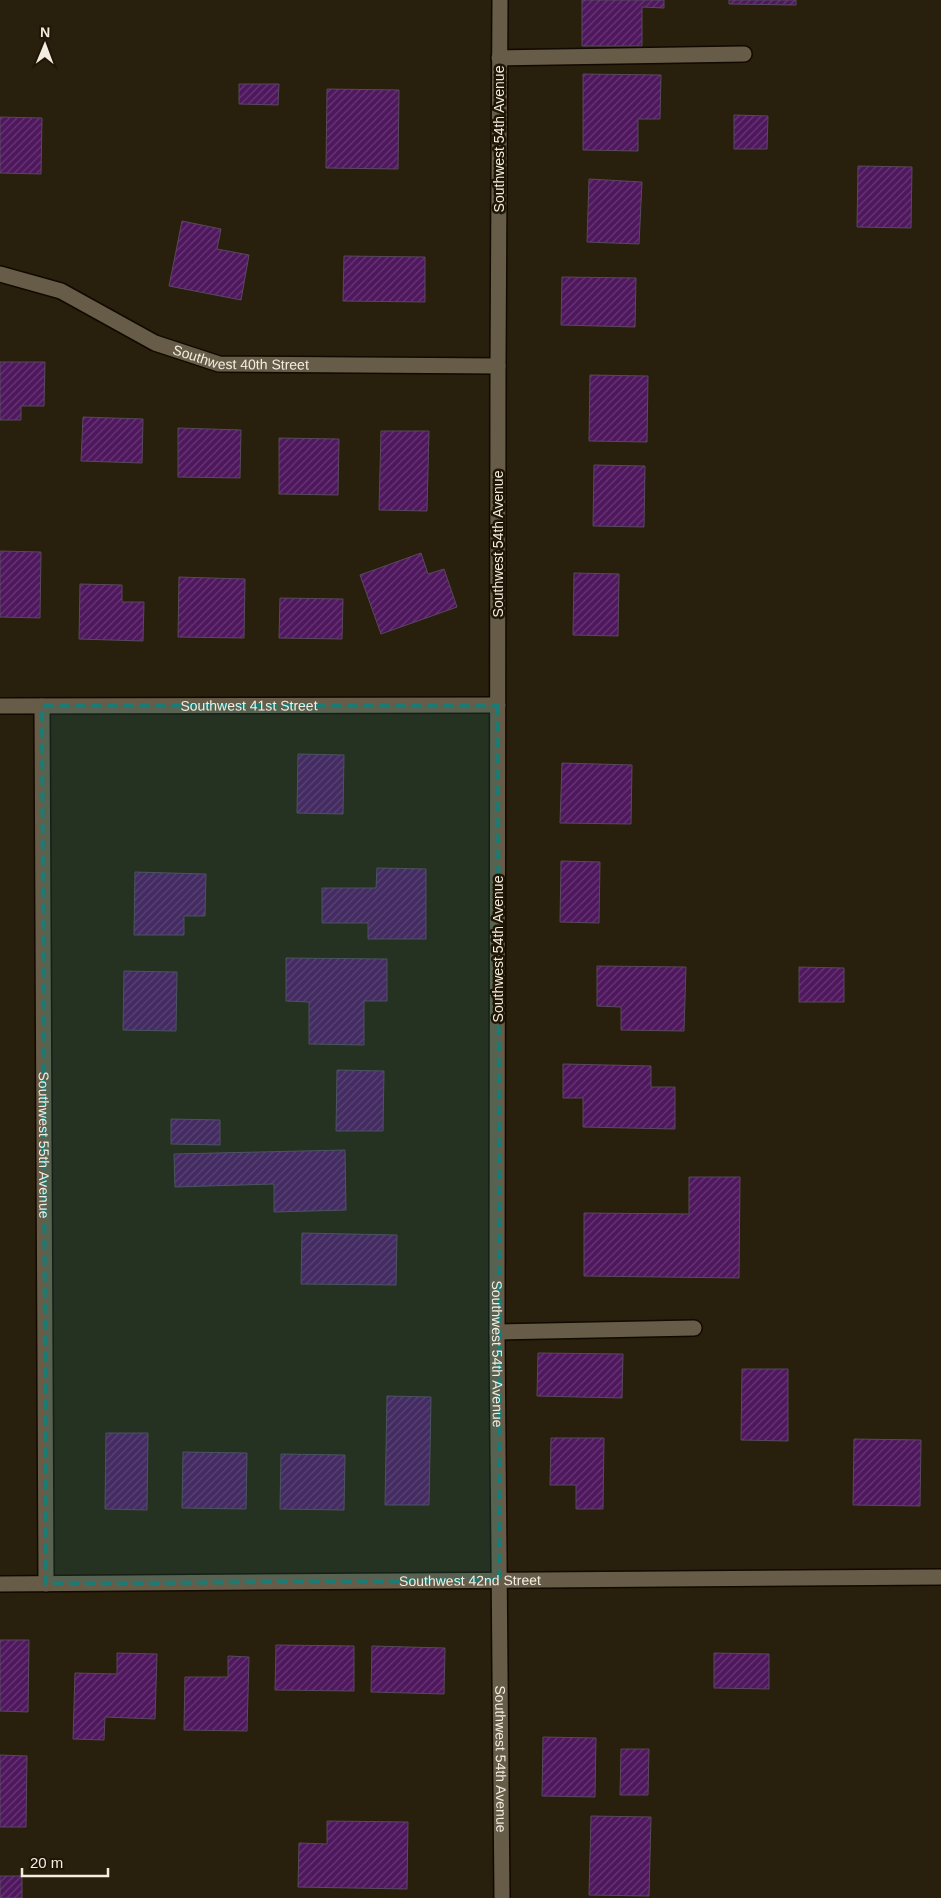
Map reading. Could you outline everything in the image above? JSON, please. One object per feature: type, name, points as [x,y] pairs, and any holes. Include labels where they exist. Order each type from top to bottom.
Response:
[{"type":"street","name":"Southwest 54th Avenue","points":[[500,0],[497,1332],[502,1898]]},
{"type":"street","points":[[499,58],[744,54]]},
{"type":"street","name":"Southwest 40th Street","points":[[0,274],[60,291],[155,343],[219,364],[498,366]]},
{"type":"street","name":"Southwest 41st Street","points":[[0,706],[498,705]]},
{"type":"street","name":"Southwest 55th Avenue","points":[[42,706],[46,1584]]},
{"type":"street","points":[[497,1332],[694,1328]]},
{"type":"street","name":"Southwest 42nd Street","points":[[0,1584],[941,1576]]},
{"type":"highlighted area","points":[[498,705],[500,1580],[46,1584],[42,706]]},
{"type":"building","points":[[582,0],[664,0],[664,8],[642,7],[642,46],[582,46]]},
{"type":"building","points":[[729,0],[796,0],[796,5],[729,4]]},
{"type":"building","points":[[583,74],[661,75],[660,119],[638,119],[638,151],[583,150]]},
{"type":"building","points":[[239,84],[279,84],[278,105],[239,104]]},
{"type":"building","points":[[327,89],[399,90],[398,169],[326,168]]},
{"type":"building","points":[[734,115],[768,116],[767,149],[734,149]]},
{"type":"building","points":[[0,117],[42,118],[41,174],[0,173]]},
{"type":"building","points":[[858,166],[912,167],[911,228],[857,227]]},
{"type":"building","points":[[589,179],[642,182],[639,244],[587,242]]},
{"type":"building","points":[[182,221],[221,229],[217,249],[249,255],[241,300],[169,286]]},
{"type":"building","points":[[344,256],[425,257],[425,302],[343,301]]},
{"type":"building","points":[[562,277],[636,278],[635,327],[561,325]]},
{"type":"building","points":[[0,362],[45,362],[44,406],[21,406],[21,420],[0,420]]},
{"type":"building","points":[[590,375],[648,376],[647,442],[589,441]]},
{"type":"building","points":[[83,417],[143,419],[142,463],[81,461]]},
{"type":"building","points":[[178,428],[241,430],[240,478],[178,477]]},
{"type":"building","points":[[381,431],[429,431],[427,511],[379,510]]},
{"type":"building","points":[[279,438],[339,439],[338,495],[279,494]]},
{"type":"building","points":[[594,465],[645,466],[644,527],[593,526]]},
{"type":"building","points":[[0,551],[41,552],[40,618],[0,617]]},
{"type":"building","points":[[421,553],[428,574],[444,569],[457,607],[381,634],[360,575]]},
{"type":"building","points":[[574,573],[619,574],[618,636],[573,635]]},
{"type":"building","points":[[179,577],[245,579],[244,638],[178,637]]},
{"type":"building","points":[[80,584],[122,585],[122,602],[144,602],[143,641],[79,639]]},
{"type":"building","points":[[280,598],[343,599],[342,639],[279,638]]},
{"type":"building","points":[[298,754],[344,755],[343,814],[297,813]]},
{"type":"building","points":[[562,763],[632,765],[631,824],[560,823]]},
{"type":"building","points":[[561,861],[600,862],[599,923],[560,922]]},
{"type":"building","points":[[377,868],[426,869],[426,939],[368,939],[368,923],[322,923],[322,888],[376,888]]},
{"type":"building","points":[[135,872],[206,874],[205,916],[184,916],[184,935],[134,935]]},
{"type":"building","points":[[286,958],[387,959],[387,1001],[364,1001],[364,1045],[309,1044],[309,1002],[286,1001]]},
{"type":"building","points":[[597,966],[686,967],[684,1031],[621,1030],[621,1007],[597,1006]]},
{"type":"building","points":[[799,967],[844,968],[844,1002],[799,1002]]},
{"type":"building","points":[[124,971],[177,972],[176,1031],[123,1030]]},
{"type":"building","points":[[563,1064],[651,1066],[651,1087],[675,1087],[675,1129],[583,1127],[583,1098],[563,1098]]},
{"type":"building","points":[[337,1070],[384,1071],[383,1131],[336,1131]]},
{"type":"building","points":[[171,1119],[220,1120],[220,1145],[171,1144]]},
{"type":"building","points":[[345,1150],[346,1210],[274,1212],[274,1184],[175,1187],[174,1154]]},
{"type":"building","points":[[689,1177],[740,1177],[739,1278],[584,1276],[584,1213],[689,1214]]},
{"type":"building","points":[[302,1233],[397,1235],[396,1285],[301,1284]]},
{"type":"building","points":[[538,1353],[623,1354],[622,1398],[537,1396]]},
{"type":"building","points":[[742,1369],[788,1369],[788,1441],[741,1440]]},
{"type":"building","points":[[387,1396],[431,1397],[429,1505],[385,1505]]},
{"type":"building","points":[[106,1433],[148,1433],[147,1510],[105,1509]]},
{"type":"building","points":[[551,1438],[604,1438],[603,1509],[576,1509],[576,1485],[550,1485]]},
{"type":"building","points":[[854,1439],[921,1440],[920,1506],[853,1505]]},
{"type":"building","points":[[183,1452],[247,1453],[246,1509],[182,1508]]},
{"type":"building","points":[[281,1454],[345,1455],[344,1510],[280,1509]]},
{"type":"building","points":[[0,1640],[29,1640],[28,1712],[0,1711]]},
{"type":"building","points":[[276,1645],[354,1646],[354,1691],[275,1690]]},
{"type":"building","points":[[372,1646],[445,1648],[444,1694],[371,1692]]},
{"type":"building","points":[[117,1653],[157,1654],[155,1719],[105,1717],[104,1740],[73,1739],[75,1673],[117,1674]]},
{"type":"building","points":[[714,1653],[769,1654],[769,1689],[714,1688]]},
{"type":"building","points":[[228,1656],[249,1657],[247,1731],[184,1730],[185,1677],[228,1677]]},
{"type":"building","points":[[543,1737],[596,1738],[595,1797],[542,1796]]},
{"type":"building","points":[[621,1749],[649,1749],[648,1795],[620,1795]]},
{"type":"building","points":[[0,1755],[27,1756],[26,1827],[0,1827]]},
{"type":"building","points":[[591,1816],[651,1817],[649,1896],[589,1895]]},
{"type":"building","points":[[327,1821],[408,1822],[407,1889],[298,1887],[299,1843],[327,1844]]},
{"type":"building","points":[[0,1876],[22,1876],[22,1898],[0,1898]]}]
